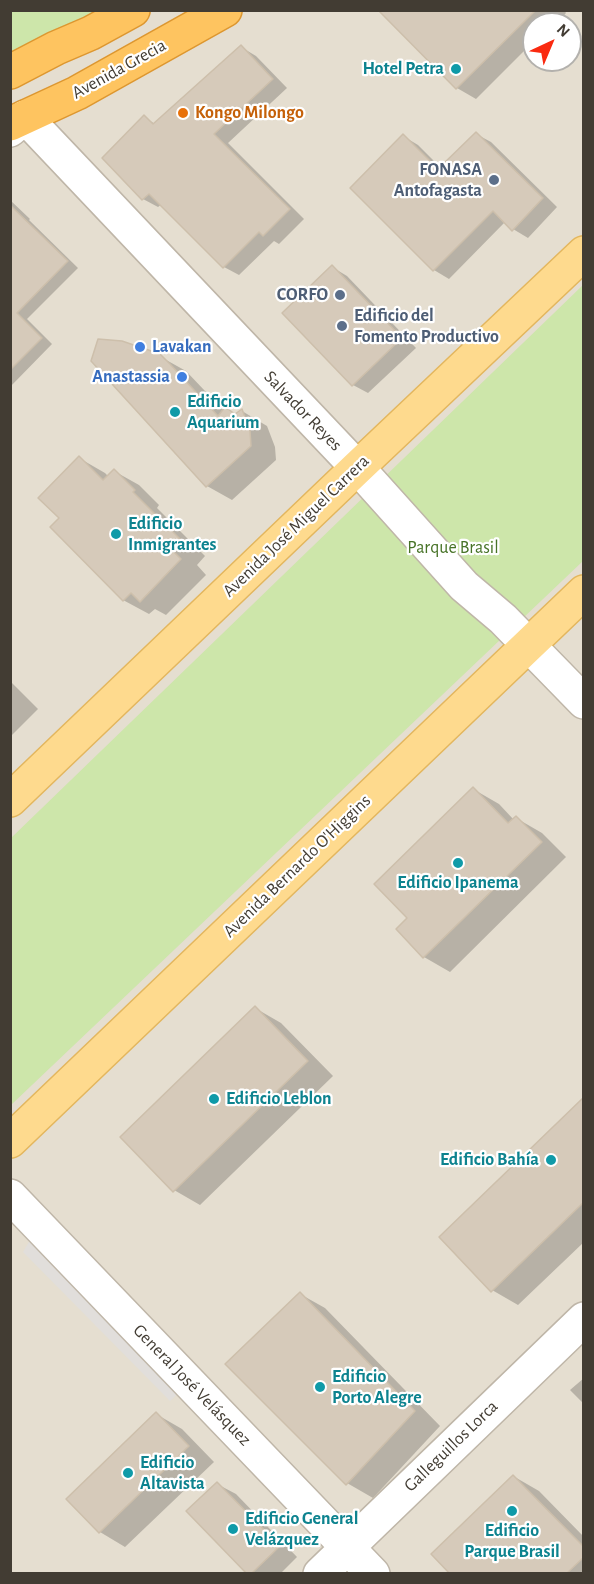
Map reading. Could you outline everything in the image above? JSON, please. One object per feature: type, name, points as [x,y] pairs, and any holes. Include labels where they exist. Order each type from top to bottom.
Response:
[{"type":"highway","points":[[10,72],[133,10]]},
{"type":"highway","name":"Avenida Grecia","points":[[14,121],[77,93],[225,10]]},
{"type":"highway","points":[[14,121],[91,33]]},
{"type":"main road","name":"Avenida José Miguel Carrera","points":[[10,800],[584,253]]},
{"type":"main road","name":"Avenida Bernardo O'Higgins","points":[[10,1141],[584,592]]},
{"type":"street","name":"Salvador Reyes","points":[[14,121],[357,468],[464,586],[503,619],[584,702]]},
{"type":"street","name":"General José Velásquez","points":[[10,1196],[373,1574]]},
{"type":"street","name":"Galleguillos Lorca","points":[[320,1574],[584,1319]]},
{"type":"shaded area","points":[[102,11],[583,11],[583,1573],[11,1574],[11,59]]},
{"type":"shaded area","points":[[33,1235],[183,1389],[170,1401],[23,1252]]},
{"type":"green space","points":[[11,11],[102,11],[11,59]]},
{"type":"green space","name":"Parque Brasil","points":[[583,285],[583,561],[11,1105],[11,838]]},
{"type":"building","name":"Hotel Petra","points":[[378,10],[536,10],[522,12],[522,24],[456,89]]},
{"type":"building","points":[[241,45],[273,79],[214,134],[290,209],[263,236],[259,232],[223,268],[149,194],[142,200],[102,158],[144,115],[153,124]]},
{"type":"building","points":[[476,132],[543,198],[512,231],[493,211],[433,271],[350,188],[403,134],[438,169]]},
{"type":"building","points":[[10,205],[68,261],[17,313],[42,338],[10,370]]},
{"type":"building","name":"Edificio del Fomento Productivo","points":[[332,265],[402,338],[352,386],[282,313]]},
{"type":"building","name":"Edificio Aquarium","points":[[98,339],[122,341],[160,354],[218,416],[225,407],[235,414],[242,409],[250,431],[251,446],[206,487],[91,361]]},
{"type":"building","name":"Edificio Inmigrantes","points":[[79,456],[103,480],[114,469],[135,490],[133,492],[181,540],[172,550],[181,559],[140,602],[131,593],[123,601],[50,527],[59,518],[38,498]]},
{"type":"building","name":"Edificio Ipanema","points":[[473,787],[508,823],[516,816],[542,842],[423,958],[396,929],[407,918],[374,884]]},
{"type":"building","name":"Edificio Leblon","points":[[255,1006],[308,1061],[173,1192],[120,1137]]},
{"type":"building","name":"Edificio Bahía","points":[[584,1097],[584,1202],[491,1292],[439,1237]]},
{"type":"building","name":"Edificio Porto Alegre","points":[[300,1292],[415,1411],[346,1485],[225,1364]]},
{"type":"building","name":"Edificio Altavista","points":[[156,1412],[189,1446],[99,1533],[66,1499]]},
{"type":"building","name":"Edificio Parque Brasil","points":[[513,1475],[584,1547],[584,1557],[566,1574],[450,1574],[431,1554]]},
{"type":"building","name":"Edificio General Velázquez","points":[[217,1482],[280,1546],[251,1574],[247,1574],[186,1511]]},
{"type":"place","name":"Hotel Petra","points":[[456,69]]},
{"type":"place","name":"Kongo Milongo","points":[[183,113]]},
{"type":"place","name":"FONASA Antofagasta","points":[[494,180]]},
{"type":"place","name":"CORFO","points":[[340,295]]},
{"type":"place","name":"Edificio del Fomento Productivo","points":[[342,326]]},
{"type":"place","name":"Lavakan","points":[[140,347]]},
{"type":"place","name":"Anastassia","points":[[182,377]]},
{"type":"place","name":"Edificio Aquarium","points":[[175,412]]},
{"type":"place","name":"Edificio Inmigrantes","points":[[116,534]]},
{"type":"place","name":"Edificio Ipanema","points":[[458,863]]},
{"type":"place","name":"Edificio Leblon","points":[[214,1099]]},
{"type":"place","name":"Edificio Bahía","points":[[551,1160]]},
{"type":"place","name":"Edificio Porto Alegre","points":[[320,1387]]},
{"type":"place","name":"Edificio Altavista","points":[[128,1473]]},
{"type":"place","name":"Edificio Parque Brasil","points":[[512,1511]]},
{"type":"place","name":"Edificio General Velázquez","points":[[233,1529]]}]
